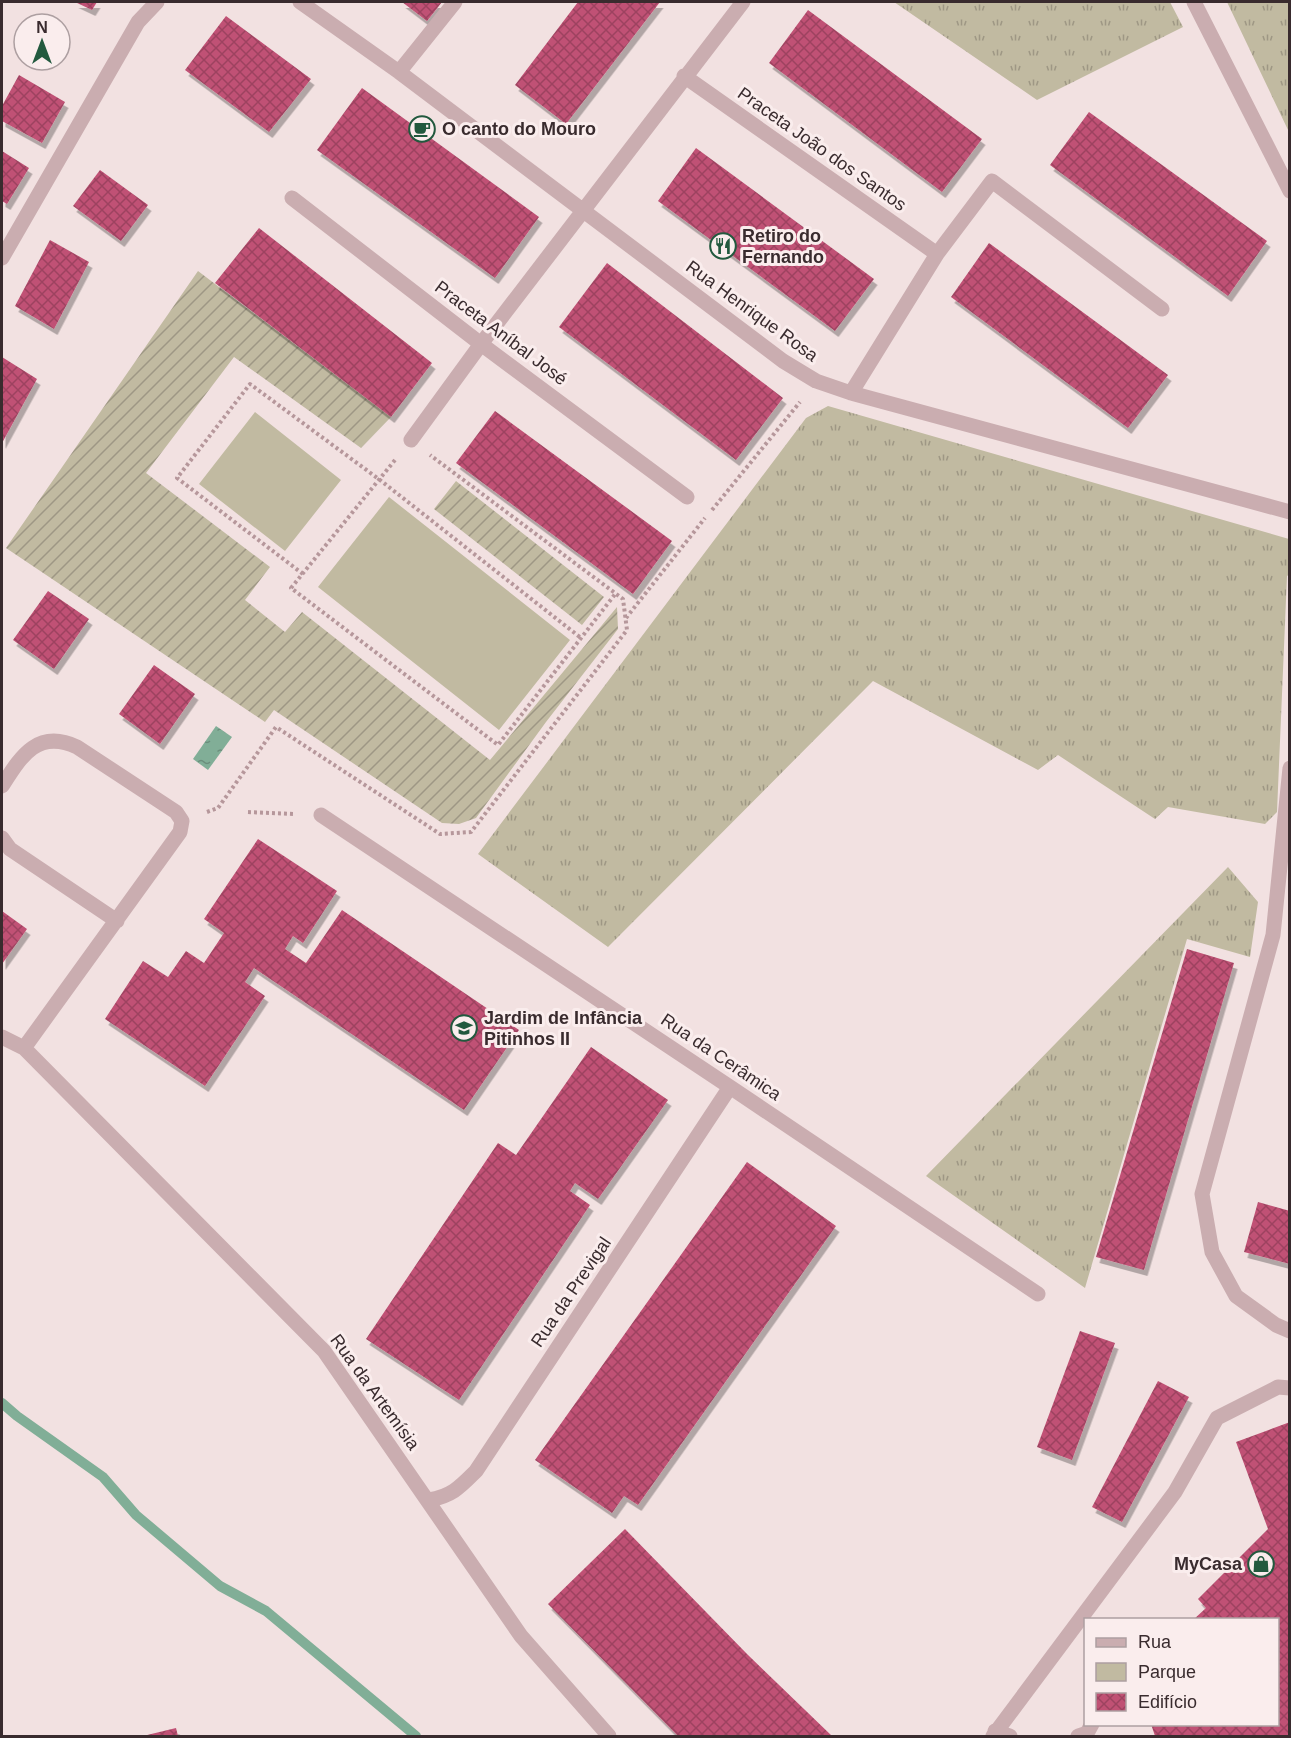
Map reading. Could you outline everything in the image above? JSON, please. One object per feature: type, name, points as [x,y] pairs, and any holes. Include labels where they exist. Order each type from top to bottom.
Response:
[{"type":"street","points":[[2,258],[138,22],[157,2]]},
{"type":"street","name":"Rua Henrique Rosa","points":[[300,2],[399,72],[783,361],[816,381],[851,393],[1290,512]]},
{"type":"street","points":[[399,72],[455,2]]},
{"type":"street","points":[[411,440],[684,76],[743,2]]},
{"type":"street","points":[[1194,2],[1290,191]]},
{"type":"street","name":"Praceta João dos Santos","points":[[684,76],[937,254]]},
{"type":"street","points":[[851,393],[937,254],[992,181],[1162,309]]},
{"type":"street","name":"Praceta Aníbal José","points":[[292,198],[481,344],[687,497]]},
{"type":"street","points":[[2,786],[28,750],[60,741],[77,747],[179,815],[182,821],[180,832],[24,1048]]},
{"type":"street","points":[[1290,768],[1273,935],[1202,1194],[1212,1252],[1236,1296],[1276,1325],[1290,1331]]},
{"type":"street","name":"Rua da Cerâmica","points":[[321,815],[1038,1294]]},
{"type":"street","points":[[2,838],[10,849],[117,921]]},
{"type":"street","name":"Rua da Artemísia","points":[[2,1037],[24,1048],[324,1351],[521,1636],[609,1737]]},
{"type":"street","name":"Rua da Previgal","points":[[429,1500],[444,1497],[476,1471],[730,1087]]},
{"type":"street","points":[[1010,1737],[994,1734],[1175,1492],[1217,1418],[1278,1387],[1290,1388]]},
{"type":"street","points":[[1078,1737],[1087,1733],[1091,1726]]},
{"type":"path","points":[[626,619],[816,381]]},
{"type":"path","points":[[303,574],[177,478],[250,384],[380,480],[581,638]]},
{"type":"path","points":[[218,808],[276,727],[440,834],[471,832],[627,630],[623,599],[616,593],[411,440],[291,588],[498,745],[616,593]]},
{"type":"path","points":[[248,812],[321,815]]},
{"type":"green space","points":[[894,2],[1170,2],[1183,27],[1037,100]]},
{"type":"green space","points":[[1227,2],[1289,2],[1289,132]]},
{"type":"green space","points":[[198,271],[391,417],[361,448],[234,357],[146,473],[270,567],[245,600],[285,632],[302,612],[490,760],[617,607],[618,629],[476,818],[459,824],[442,823],[274,710],[265,722],[6,548]]},
{"type":"green space","points":[[828,406],[1289,539],[1290,574],[1287,576],[1277,812],[1265,824],[1168,807],[1155,819],[1058,755],[1038,770],[873,681],[608,947],[478,854],[806,418]]},
{"type":"green space","points":[[255,412],[341,480],[285,551],[199,484]]},
{"type":"green space","points":[[456,481],[604,597],[582,625],[434,509]]},
{"type":"green space","points":[[389,497],[570,640],[499,730],[318,587]]},
{"type":"green space","points":[[1228,867],[1258,902],[1250,957],[1187,939],[1085,1288],[926,1176]]},
{"type":"water","points":[[216,726],[232,737],[208,770],[193,759]]},
{"type":"building","points":[[75,2],[97,2],[92,10]]},
{"type":"building","points":[[402,2],[442,2],[427,21]]},
{"type":"building","points":[[578,2],[660,2],[566,124],[515,85]]},
{"type":"building","points":[[808,10],[982,139],[942,192],[769,63]]},
{"type":"building","points":[[226,16],[311,79],[269,132],[185,70]]},
{"type":"building","points":[[19,75],[65,102],[42,143],[2,121],[2,106]]},
{"type":"building","points":[[362,88],[539,217],[495,278],[317,150]]},
{"type":"building","points":[[1089,112],[1267,241],[1228,296],[1050,165]]},
{"type":"building","points":[[696,148],[874,279],[835,331],[658,201]]},
{"type":"building","points":[[2,151],[29,168],[7,204],[2,201]]},
{"type":"building","points":[[100,170],[148,205],[121,241],[73,206]]},
{"type":"building","points":[[259,228],[432,363],[391,417],[215,283]]},
{"type":"building","points":[[50,240],[89,262],[54,329],[15,306]]},
{"type":"building","points":[[989,243],[1168,375],[1128,428],[951,297]]},
{"type":"building","points":[[607,263],[783,398],[736,460],[559,327]]},
{"type":"building","points":[[2,357],[37,379],[2,443]]},
{"type":"building","points":[[495,411],[672,541],[633,594],[456,463]]},
{"type":"building","points":[[48,591],[89,619],[54,669],[13,640]]},
{"type":"building","points":[[154,665],[195,694],[160,744],[119,714]]},
{"type":"building","points":[[258,839],[337,891],[303,943],[293,936],[285,949],[306,963],[342,910],[519,1030],[464,1110],[254,968],[245,982],[265,996],[205,1086],[105,1019],[143,961],[168,977],[186,951],[204,963],[224,933],[204,919]]},
{"type":"building","points":[[2,911],[27,929],[2,964]]},
{"type":"building","points":[[1187,949],[1234,963],[1144,1270],[1096,1257]]},
{"type":"building","points":[[591,1047],[668,1100],[598,1199],[575,1183],[570,1191],[590,1205],[459,1400],[366,1339],[498,1143],[516,1155]]},
{"type":"building","points":[[747,1162],[836,1226],[638,1505],[624,1496],[612,1513],[535,1460]]},
{"type":"building","points":[[1258,1202],[1290,1211],[1290,1264],[1244,1252]]},
{"type":"building","points":[[1080,1331],[1115,1343],[1072,1460],[1037,1447]]},
{"type":"building","points":[[1158,1381],[1189,1397],[1122,1522],[1092,1507]]},
{"type":"building","name":"MyCasa","points":[[1290,1422],[1290,1736],[1155,1736],[1152,1726],[1279,1726],[1279,1618],[1195,1618],[1206,1608],[1198,1599],[1268,1529],[1236,1442]]},
{"type":"building","points":[[625,1529],[747,1654],[832,1736],[678,1736],[548,1604]]},
{"type":"building","points":[[176,1728],[178,1736],[143,1736]]},
{"type":"waterway","points":[[2,1403],[103,1477],[136,1515],[220,1586],[266,1611],[416,1736]]},
{"type":"place","name":"O canto do Mouro","points":[[422,129]]},
{"type":"place","name":"Retiro do Fernando","points":[[723,246]]},
{"type":"place","name":"Jardim de Infância Pitinhos II","points":[[464,1028]]},
{"type":"place","name":"MyCasa","points":[[1261,1564]]}]
